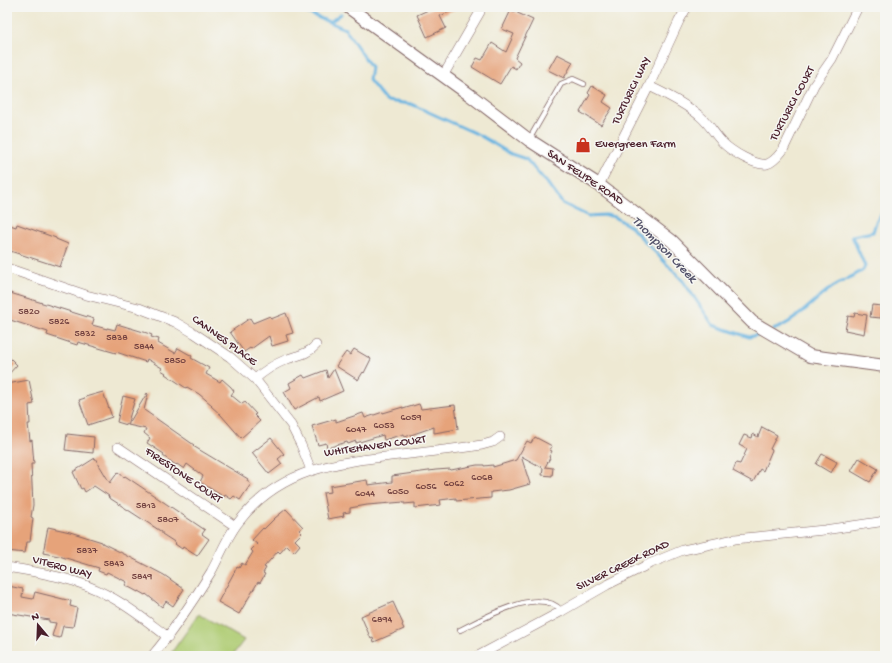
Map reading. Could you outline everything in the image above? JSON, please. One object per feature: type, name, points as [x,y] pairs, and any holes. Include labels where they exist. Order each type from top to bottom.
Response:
[{"type":"street","name":"SAN FELIPE ROAD","points":[[348,7],[529,140],[599,185],[672,241],[752,322],[792,347],[810,356],[885,366]]},
{"type":"street","name":"TURTURICI WAY","points":[[599,185],[687,7]]},
{"type":"street","name":"TURTURICI COURT","points":[[649,86],[672,97],[692,110],[702,118],[724,144],[735,152],[758,163],[767,164],[777,158],[783,150],[814,85],[832,59],[858,7]]},
{"type":"street","points":[[443,76],[480,12]]},
{"type":"street","name":"CANNES PLACE","points":[[7,268],[94,297],[139,308],[175,322],[223,352],[255,379],[291,425],[303,449],[311,470]]},
{"type":"street","points":[[255,379],[269,368],[287,359],[307,353],[316,345]]},
{"type":"street","name":"WHITEHAVEN COURT","points":[[152,656],[168,637],[200,588],[235,526],[251,508],[268,493],[283,483],[311,470],[349,461],[482,445],[493,442],[500,437]]},
{"type":"street","name":"FIRESTONE COURT","points":[[118,447],[235,526]]},
{"type":"street","name":"SILVER CREEK ROAD","points":[[478,656],[620,578],[683,550],[735,539],[824,530],[885,520]]},
{"type":"street","name":"VITERO WAY","points":[[7,567],[61,577],[99,591],[132,610],[168,637]]},
{"type":"lane","points":[[529,140],[561,84],[573,79],[584,84]]},
{"type":"lane","points":[[460,630],[508,608],[525,603],[546,601],[556,605],[562,611]]},
{"type":"green space","points":[[199,614],[244,640],[232,656],[169,656]]},
{"type":"building","points":[[435,7],[460,7],[440,16],[446,28],[427,37],[417,15]]},
{"type":"building","points":[[511,10],[533,20],[515,58],[520,62],[516,69],[511,66],[500,84],[472,67],[477,58],[482,60],[492,43],[506,52],[514,34],[502,29]]},
{"type":"building","points":[[557,54],[573,62],[564,78],[548,70]]},
{"type":"building","points":[[592,86],[607,95],[603,102],[612,108],[601,125],[580,112],[590,95],[588,93]]},
{"type":"building","points":[[7,224],[16,227],[17,224],[56,238],[68,244],[60,267],[7,250]]},
{"type":"building","points":[[7,292],[94,319],[92,325],[115,330],[117,324],[147,333],[152,335],[151,337],[159,339],[158,343],[175,353],[178,348],[192,356],[191,358],[209,368],[206,374],[220,382],[222,379],[231,387],[234,391],[231,395],[242,404],[245,402],[260,421],[241,438],[211,406],[212,405],[199,394],[187,387],[186,388],[165,374],[166,373],[161,370],[162,368],[147,359],[146,362],[78,342],[77,345],[47,335],[48,332],[7,319]]},
{"type":"building","points":[[872,305],[882,306],[881,318],[870,317]]},
{"type":"building","points":[[286,313],[293,333],[286,335],[288,341],[272,346],[269,336],[251,349],[250,348],[244,352],[230,332],[250,318],[253,323],[270,316],[271,319]]},
{"type":"building","points":[[855,313],[867,315],[864,334],[845,330],[848,316],[854,317]]},
{"type":"building","points":[[354,349],[371,359],[364,373],[363,372],[358,380],[336,366],[346,352],[350,355]]},
{"type":"building","points":[[7,355],[17,365],[7,376]]},
{"type":"building","points":[[334,369],[343,391],[320,401],[319,397],[294,410],[284,392],[291,388],[289,383],[303,375],[305,378],[326,370],[328,378]]},
{"type":"building","points":[[29,380],[34,404],[29,405],[30,424],[28,424],[30,441],[32,440],[34,464],[31,464],[33,505],[31,517],[33,518],[30,542],[27,542],[25,553],[7,551],[7,384]]},
{"type":"building","points":[[103,392],[112,417],[88,425],[79,400]]},
{"type":"building","points":[[147,393],[144,410],[194,445],[193,446],[248,479],[247,481],[251,484],[240,500],[234,496],[231,499],[225,495],[224,497],[200,482],[203,476],[187,464],[184,469],[177,464],[176,465],[163,456],[164,454],[147,443],[150,438],[144,433],[146,429],[128,425]]},
{"type":"building","points":[[123,396],[135,399],[127,425],[117,422]]},
{"type":"building","points":[[419,404],[421,409],[455,405],[458,429],[434,433],[434,427],[405,437],[404,434],[384,440],[383,435],[356,443],[356,441],[348,444],[347,442],[327,448],[326,443],[318,445],[312,426],[336,419],[336,422],[363,413],[365,418],[383,412],[403,407],[403,409]]},
{"type":"building","points":[[762,427],[777,435],[770,449],[772,450],[763,471],[760,469],[753,482],[733,471],[736,463],[740,464],[747,449],[739,445],[744,435],[752,438],[753,434],[758,437]]},
{"type":"building","points":[[67,434],[94,437],[93,453],[65,450]]},
{"type":"building","points":[[535,437],[552,446],[550,450],[552,451],[549,457],[550,458],[545,467],[553,468],[552,476],[542,475],[543,468],[521,456],[530,484],[509,490],[491,492],[491,498],[456,501],[456,498],[440,500],[441,505],[415,508],[415,503],[404,504],[404,502],[367,505],[350,508],[350,512],[343,513],[344,516],[328,519],[323,493],[331,492],[330,486],[367,480],[368,485],[392,482],[392,476],[436,470],[451,470],[477,465],[493,465],[493,467],[516,460],[527,441],[531,443]]},
{"type":"building","points":[[271,438],[284,454],[278,459],[282,464],[269,474],[252,453]]},
{"type":"building","points":[[822,454],[837,462],[831,473],[816,464]]},
{"type":"building","points":[[95,458],[110,483],[118,472],[205,530],[202,534],[209,539],[197,556],[183,547],[182,549],[162,534],[162,532],[108,497],[109,496],[94,486],[85,492],[83,488],[81,489],[73,472]]},
{"type":"building","points":[[859,458],[878,469],[870,482],[851,471]]},
{"type":"building","points":[[286,509],[303,527],[299,530],[302,533],[295,540],[300,545],[294,552],[287,545],[280,553],[278,551],[264,567],[266,568],[263,573],[265,574],[260,583],[258,582],[239,614],[218,602],[237,567],[239,568],[242,563],[245,565],[253,552],[251,550],[257,544],[252,540],[263,528],[264,529]]},
{"type":"building","points":[[48,527],[102,542],[164,575],[184,589],[173,606],[166,601],[162,607],[146,594],[145,595],[138,592],[125,585],[127,582],[107,572],[106,574],[98,571],[99,568],[59,556],[43,553]]},
{"type":"building","points":[[8,586],[23,589],[22,597],[33,599],[35,592],[71,601],[70,606],[77,608],[73,627],[63,626],[60,638],[52,636],[56,623],[49,622],[49,620],[7,613]]},
{"type":"building","points":[[393,602],[404,629],[374,642],[373,638],[371,639],[361,616]]},
{"type":"waterway","name":"Thompson Creek","points":[[294,7],[345,29],[371,67],[369,80],[386,101],[411,104],[479,135],[511,154],[526,159],[562,203],[588,216],[606,215],[615,217],[631,227],[683,281],[713,325],[749,337],[764,333]]},
{"type":"waterway","points":[[330,22],[341,14]]},
{"type":"waterway","name":"Thompson Creek","points":[[773,330],[796,317],[831,288],[863,270],[865,266],[852,236],[873,232],[876,222],[885,209]]},
{"type":"place","name":"Evergreen Farm","points":[[583,145]]}]
